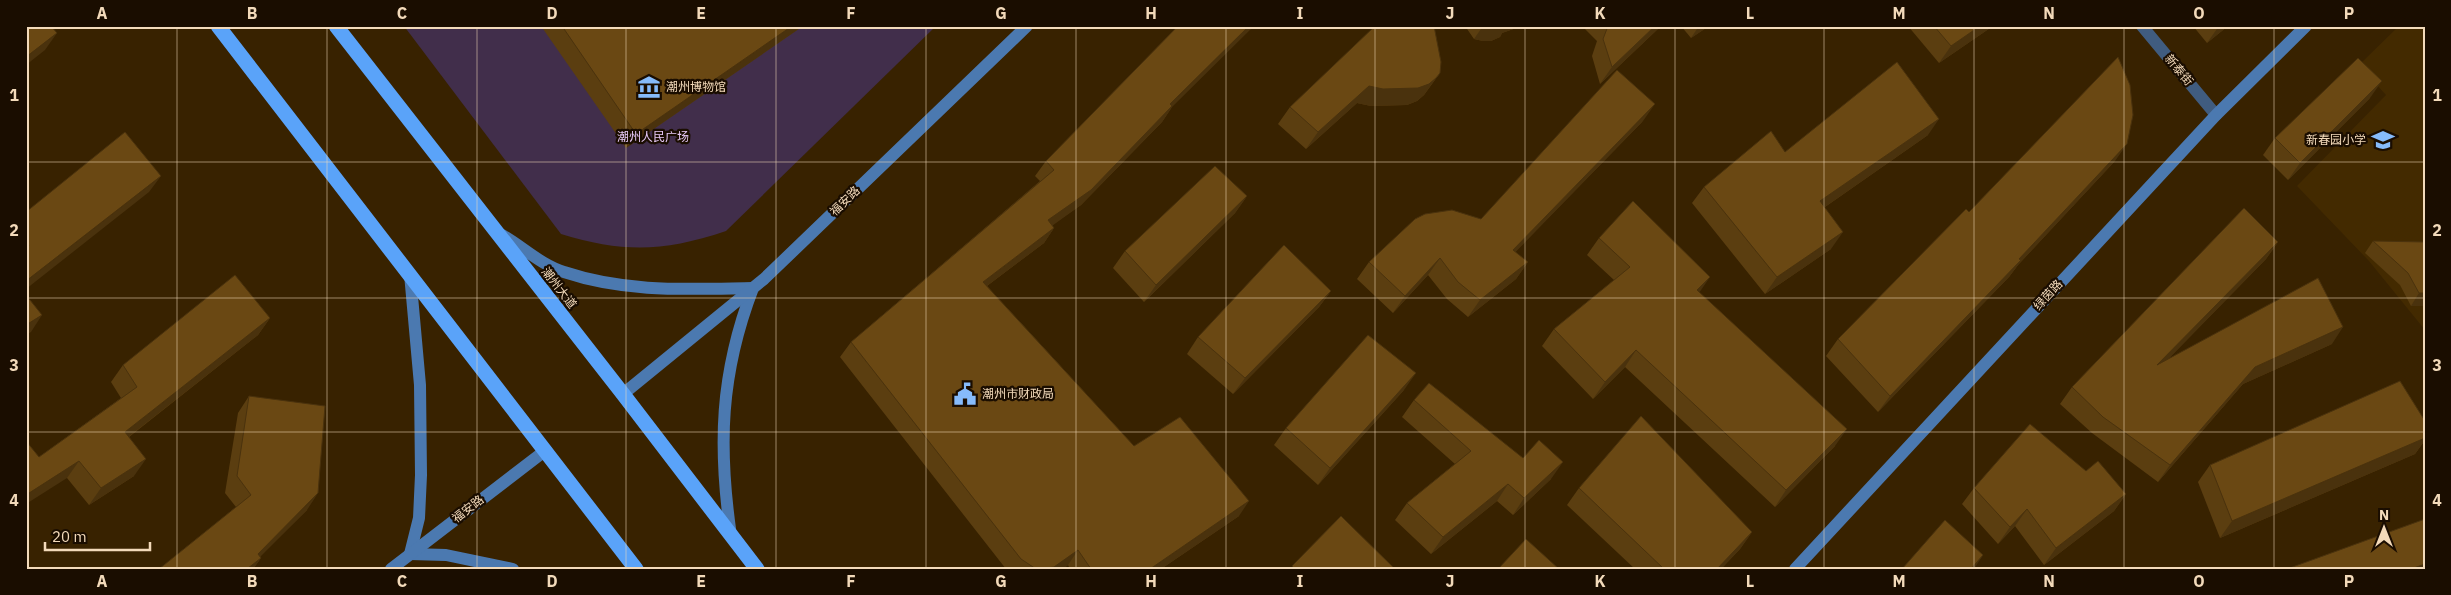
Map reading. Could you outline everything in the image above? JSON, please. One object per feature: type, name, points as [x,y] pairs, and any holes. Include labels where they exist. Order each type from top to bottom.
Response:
[{"type":"highway","points":[[218,26],[636,569]]},
{"type":"highway","name":"潮州大道","points":[[336,26],[757,569]]},
{"type":"street","name":"福安路","points":[[623,394],[753,288],[1027,26]]},
{"type":"street","name":"新泰街","points":[[2142,26],[2216,114]]},
{"type":"street","name":"绿茵路","points":[[1795,569],[2216,114],[2306,26]]},
{"type":"street","points":[[497,232],[532,256],[563,272],[610,283],[663,290],[753,288],[734,346],[723,426],[724,485],[731,536]]},
{"type":"street","points":[[409,272],[420,385],[421,475],[419,518],[410,554],[446,555],[512,569]]},
{"type":"street","name":"福安路","points":[[391,569],[546,450]]},
{"type":"shaded area","name":"新春园小学","points":[[2399,26],[2425,26],[2425,330],[2369,261],[2297,186],[2386,95],[2359,65]]},
{"type":"green space","name":"潮州人民广场","points":[[404,26],[936,26],[726,231],[682,243],[644,248],[604,244],[561,234]]},
{"type":"building","points":[[26,26],[51,26],[57,33],[26,57]]},
{"type":"building","name":"潮州博物馆","points":[[562,26],[792,26],[636,134]]},
{"type":"building","name":"潮州市财政局","points":[[1178,26],[1249,26],[1170,104],[1172,106],[1091,190],[1048,220],[1054,228],[983,282],[1134,446],[1180,417],[1249,501],[1150,569],[1091,569],[1078,550],[1054,567],[1036,569],[1021,559],[851,342],[1054,170],[1046,161]]},
{"type":"building","points":[[1375,26],[1434,26],[1441,62],[1440,73],[1429,84],[1418,88],[1383,89],[1369,86],[1318,132],[1290,107]]},
{"type":"building","points":[[1608,26],[1655,26],[1612,67],[1603,39]]},
{"type":"building","points":[[1934,26],[1980,26],[1951,46]]},
{"type":"building","points":[[2118,57],[2130,85],[2133,115],[2127,144],[2019,259],[2021,260],[1890,396],[1838,339],[1966,209],[1969,212]]},
{"type":"building","points":[[2358,58],[2382,81],[2300,163],[2275,138]]},
{"type":"building","points":[[1897,62],[1939,119],[1820,201],[1843,232],[1777,277],[1704,187],[1771,131],[1785,152]]},
{"type":"building","points":[[1617,70],[1655,104],[1513,250],[1528,262],[1480,300],[1458,282],[1440,258],[1405,296],[1369,262],[1415,219],[1425,214],[1452,210],[1481,219]]},
{"type":"building","points":[[125,132],[161,176],[26,281],[26,248],[29,246],[26,242],[26,212]]},
{"type":"building","points":[[1215,166],[1247,196],[1156,285],[1125,251]]},
{"type":"building","points":[[1633,201],[1710,277],[1697,290],[1847,429],[1786,490],[1636,350],[1605,382],[1554,329],[1630,267],[1599,238]]},
{"type":"building","points":[[2244,208],[2278,242],[2157,365],[2318,278],[2343,327],[2255,367],[2170,465],[2103,417],[2072,387]]},
{"type":"building","points":[[2373,241],[2425,242],[2425,293],[2419,293],[2408,273]]},
{"type":"building","points":[[1284,245],[1331,291],[1245,378],[1198,337]]},
{"type":"building","points":[[235,275],[270,318],[125,432],[146,459],[101,488],[79,461],[26,495],[26,441],[39,457],[137,387],[123,365]]},
{"type":"building","points":[[26,295],[42,315],[26,325]]},
{"type":"building","points":[[1368,335],[1416,373],[1330,468],[1286,428]]},
{"type":"building","points":[[2400,381],[2425,421],[2425,438],[2232,521],[2210,465]]},
{"type":"building","points":[[1429,383],[1523,458],[1539,440],[1563,462],[1524,498],[1508,484],[1443,537],[1407,503],[1471,451],[1414,400]]},
{"type":"building","points":[[249,396],[325,406],[318,493],[258,554],[261,558],[247,569],[159,569],[251,495],[237,476]]},
{"type":"building","points":[[1641,416],[1752,532],[1717,569],[1664,569],[1579,488]]},
{"type":"building","points":[[2030,424],[2086,471],[2098,461],[2126,494],[2056,548],[2027,509],[2010,527],[1974,488]]},
{"type":"building","points":[[1341,516],[1395,569],[1295,569],[1292,566]]},
{"type":"building","points":[[2425,519],[2425,564],[2411,569],[2287,569]]},
{"type":"building","points":[[1945,520],[1983,555],[1971,569],[1902,569]]},
{"type":"building","points":[[1526,539],[1559,569],[1498,569]]},
{"type":"place","name":"潮州博物馆","points":[[649,87]]},
{"type":"place","name":"新春园小学","points":[[2383,140]]},
{"type":"place","name":"潮州市财政局","points":[[965,394]]}]
